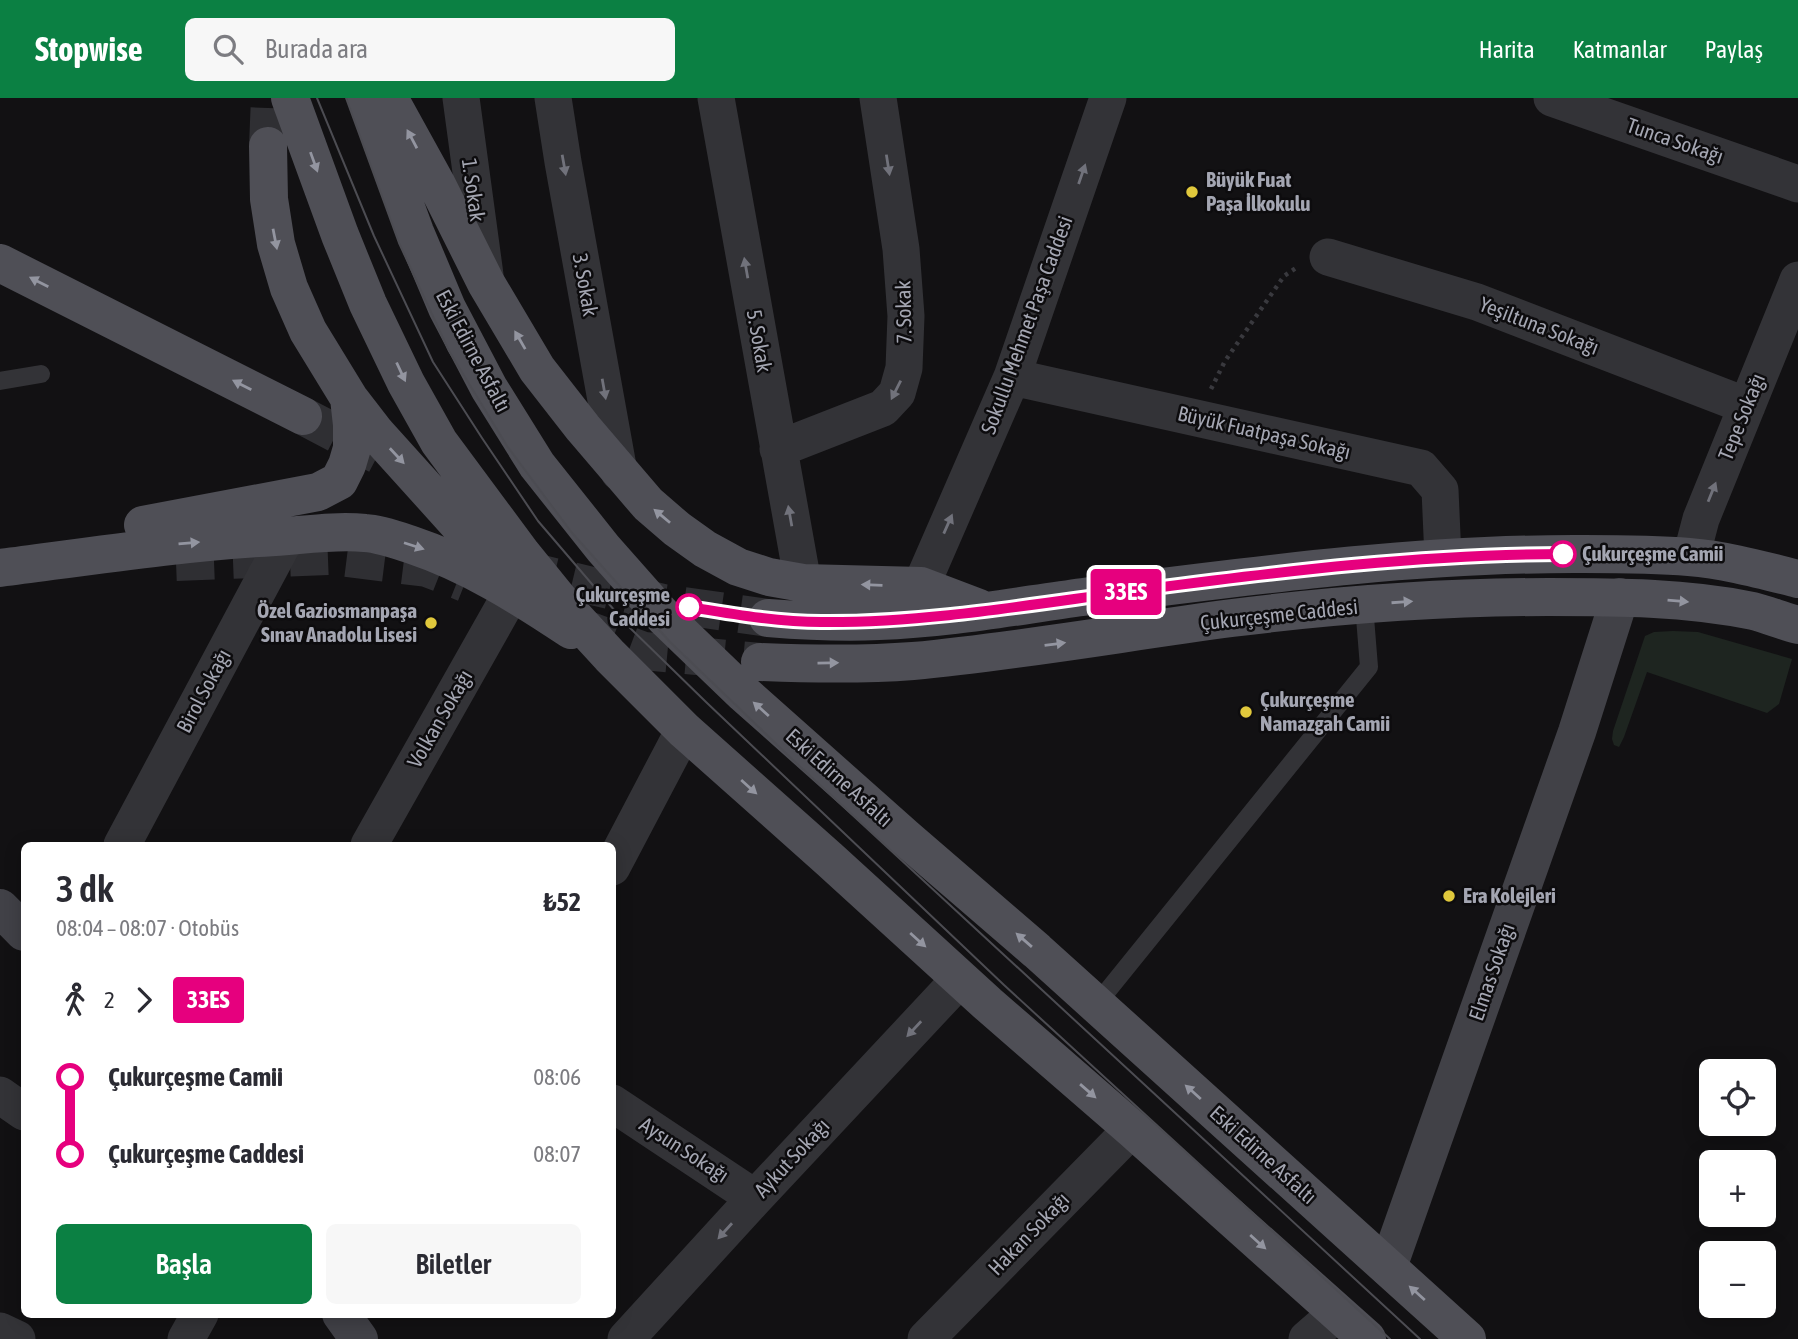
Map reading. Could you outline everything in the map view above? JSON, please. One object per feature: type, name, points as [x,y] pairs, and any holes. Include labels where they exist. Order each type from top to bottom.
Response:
[{"type":"main road","points":[[290,98],[368,304],[406,383],[439,442],[565,607],[684,730],[960,979],[1367,1339]]},
{"type":"main road","name":"Eski Edirne Asfaltı","points":[[366,98],[415,232],[453,320],[489,388],[537,466],[600,545],[664,617],[743,693],[1096,1005],[1467,1339]]},
{"type":"main road","points":[[389,98],[437,185],[486,283],[537,369],[648,504],[705,549],[737,567],[769,577],[803,583],[921,586],[985,610]]},
{"type":"main road","points":[[268,146],[272,221],[289,288],[308,331],[349,398],[376,433],[459,525],[521,579],[565,607]]},
{"type":"main road","points":[[0,262],[303,416]]},
{"type":"main road","points":[[0,545],[154,523],[318,492],[339,481],[347,465],[352,448],[349,398]]},
{"type":"main road","points":[[286,536],[287,499]]},
{"type":"main road","points":[[0,568],[174,544],[366,533],[396,540],[465,565],[512,592],[610,656]]},
{"type":"main road","name":"Çukurçeşme Caddesi","points":[[768,618],[817,622],[881,621],[1228,578],[1333,567],[1514,554],[1691,557],[1746,566],[1798,579]]},
{"type":"main road","name":"Çukurçeşme Caddesi","points":[[760,662],[820,664],[911,661],[1233,618],[1364,605],[1510,597],[1620,597],[1681,601],[1754,612],[1798,625]]},
{"type":"main road","name":"Elmas Sokağı","points":[[1388,1267],[1577,732],[1620,597]]},
{"type":"main road","points":[[0,908],[21,929]]},
{"type":"street","name":"1. Sokak","points":[[461,98],[486,283]]},
{"type":"street","name":"3. Sokak","points":[[553,98],[619,472]]},
{"type":"street","name":"5. Sokak","points":[[716,98],[803,583]]},
{"type":"street","name":"7. Sokak","points":[[778,449],[883,408],[897,393],[901,380],[906,316],[901,249],[878,98]]},
{"type":"street","name":"Sokullu Mehmet Paşa Caddesi","points":[[921,586],[1012,377],[1108,98]]},
{"type":"street","name":"Tunca Sokağı","points":[[1552,98],[1798,184]]},
{"type":"street","name":"Yeşiltuna Sokağı","points":[[1328,257],[1478,302],[1746,406]]},
{"type":"street","name":"Tepe Sokağı","points":[[1691,557],[1701,519],[1746,406],[1795,298]]},
{"type":"street","name":"Büyük Fuatpaşa Sokağı","points":[[1012,377],[1421,468],[1440,490],[1443,558]]},
{"type":"street","name":"Birol Sokağı","points":[[124,842],[286,536]]},
{"type":"street","name":"Volkan Sokağı","points":[[371,842],[512,592]]},
{"type":"street","points":[[616,859],[684,730]]},
{"type":"street","name":"Aykut Sokağı","points":[[626,1339],[960,979]]},
{"type":"street","points":[[0,1095],[21,1110]]},
{"type":"street","name":"Aysun Sokağı","points":[[616,1106],[755,1198]]},
{"type":"street","name":"Hakan Sokağı","points":[[926,1339],[1132,1129]]},
{"type":"street","points":[[1307,1339],[1338,1313]]},
{"type":"street","points":[[186,1339],[198,1318]]},
{"type":"street","points":[[0,1331],[17,1339]]},
{"type":"lane","points":[[0,381],[41,374]]},
{"type":"lane","points":[[1096,1005],[1369,667],[1364,605]]},
{"type":"path","points":[[1197,418],[1225,361],[1284,276],[1311,257],[1328,257]]},
{"type":"shaded area","points":[[1654,632],[1698,632],[1792,659],[1779,704],[1767,713],[1647,672],[1624,737],[1619,747],[1614,745],[1613,731],[1645,636]]},
{"type":"tunnel","points":[[268,146],[270,98]]},
{"type":"tunnel","points":[[303,416],[378,455]]},
{"type":"tunnel","points":[[176,562],[331,556],[427,568],[465,583]]},
{"type":"tunnel","points":[[517,568],[663,603],[768,618]]},
{"type":"tunnel","points":[[577,626],[644,651],[760,662]]},
{"type":"tram line","points":[[317,98],[374,236],[433,362],[538,521],[627,625],[1004,985],[1390,1339]]},
{"type":"tram line","points":[[346,98],[399,243],[449,351],[507,446],[572,533],[670,642],[794,761],[1420,1339]]},
{"type":"bus line","name":"33ES","points":[[689,607],[817,622],[881,621],[950,615],[1228,578],[1333,567],[1443,558],[1563,554]]},
{"type":"place","name":"Büyük Fuat Paşa İlkokulu","points":[[1192,192]]},
{"type":"place","name":"Çukurçeşme Camii","points":[[1563,554]]},
{"type":"place","name":"Çukurçeşme Caddesi","points":[[689,607]]},
{"type":"place","name":"Özel Gaziosmanpaşa Sınav Anadolu Lisesi","points":[[431,623]]},
{"type":"place","name":"Çukurçeşme Namazgah Camii","points":[[1246,712]]},
{"type":"place","name":"Era Kolejleri","points":[[1449,896]]}]
